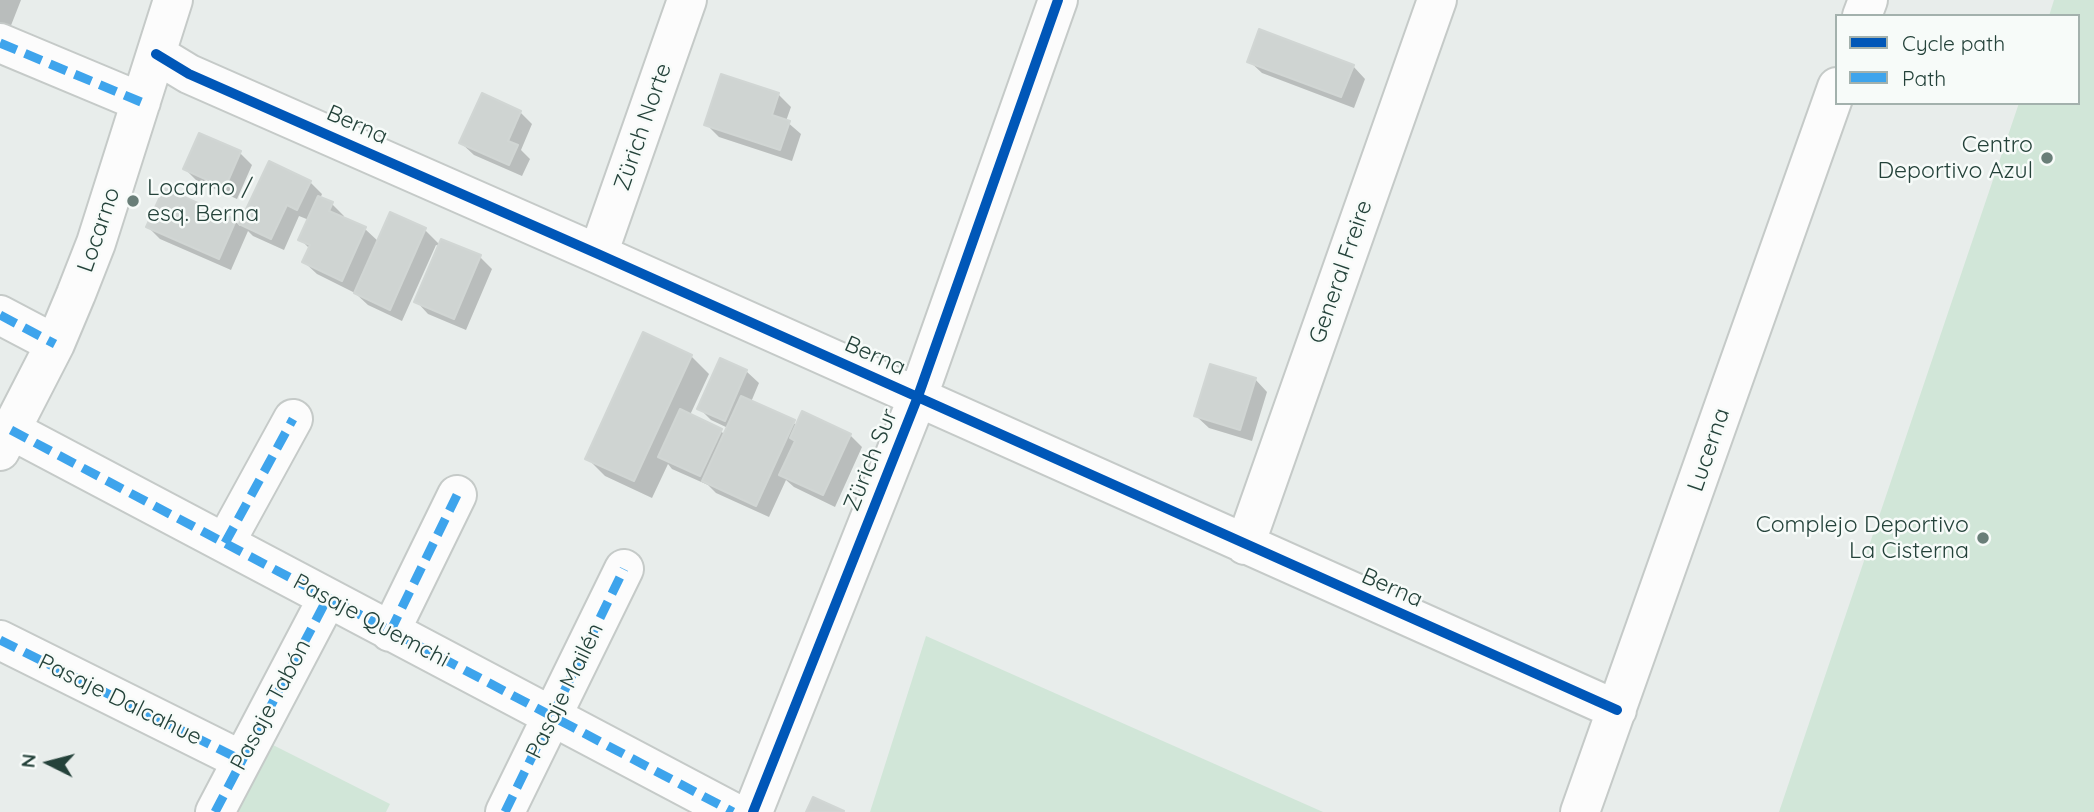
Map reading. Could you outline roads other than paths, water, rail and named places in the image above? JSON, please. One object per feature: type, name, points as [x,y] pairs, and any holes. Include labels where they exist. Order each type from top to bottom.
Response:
[{"type":"street","name":"Locarno","points":[[6,440],[55,344],[96,243],[173,0]]},
{"type":"street","name":"Zürich Norte","points":[[598,254],[687,0]]},
{"type":"street","name":"Zürich Sur","points":[[753,812],[917,399],[1058,0]]},
{"type":"street","name":"General Freire","points":[[1245,545],[1437,0]]},
{"type":"street","points":[[0,43],[141,102]]},
{"type":"street","name":"Berna","points":[[156,54],[189,74],[1616,710]]},
{"type":"street","name":"Lucerna","points":[[1580,812],[1835,93]]},
{"type":"street","points":[[0,315],[55,344]]},
{"type":"street","points":[[225,543],[293,419]]},
{"type":"street","name":"Pasaje Quemchi","points":[[6,440],[225,543],[733,812]]},
{"type":"street","points":[[390,632],[457,495]]},
{"type":"street","name":"Pasaje Mailén","points":[[505,812],[624,569]]},
{"type":"street","name":"Pasaje Tabón","points":[[215,812],[327,599]]},
{"type":"street","name":"Pasaje Dalcahue","points":[[0,640],[241,760]]},
{"type":"place","name":"Centro Deportivo Azul","points":[[2047,158]]},
{"type":"place","name":"Locarno / esq. Berna","points":[[133,201]]},
{"type":"place","name":"Complejo Deportivo La Cisterna","points":[[1983,538]]}]
